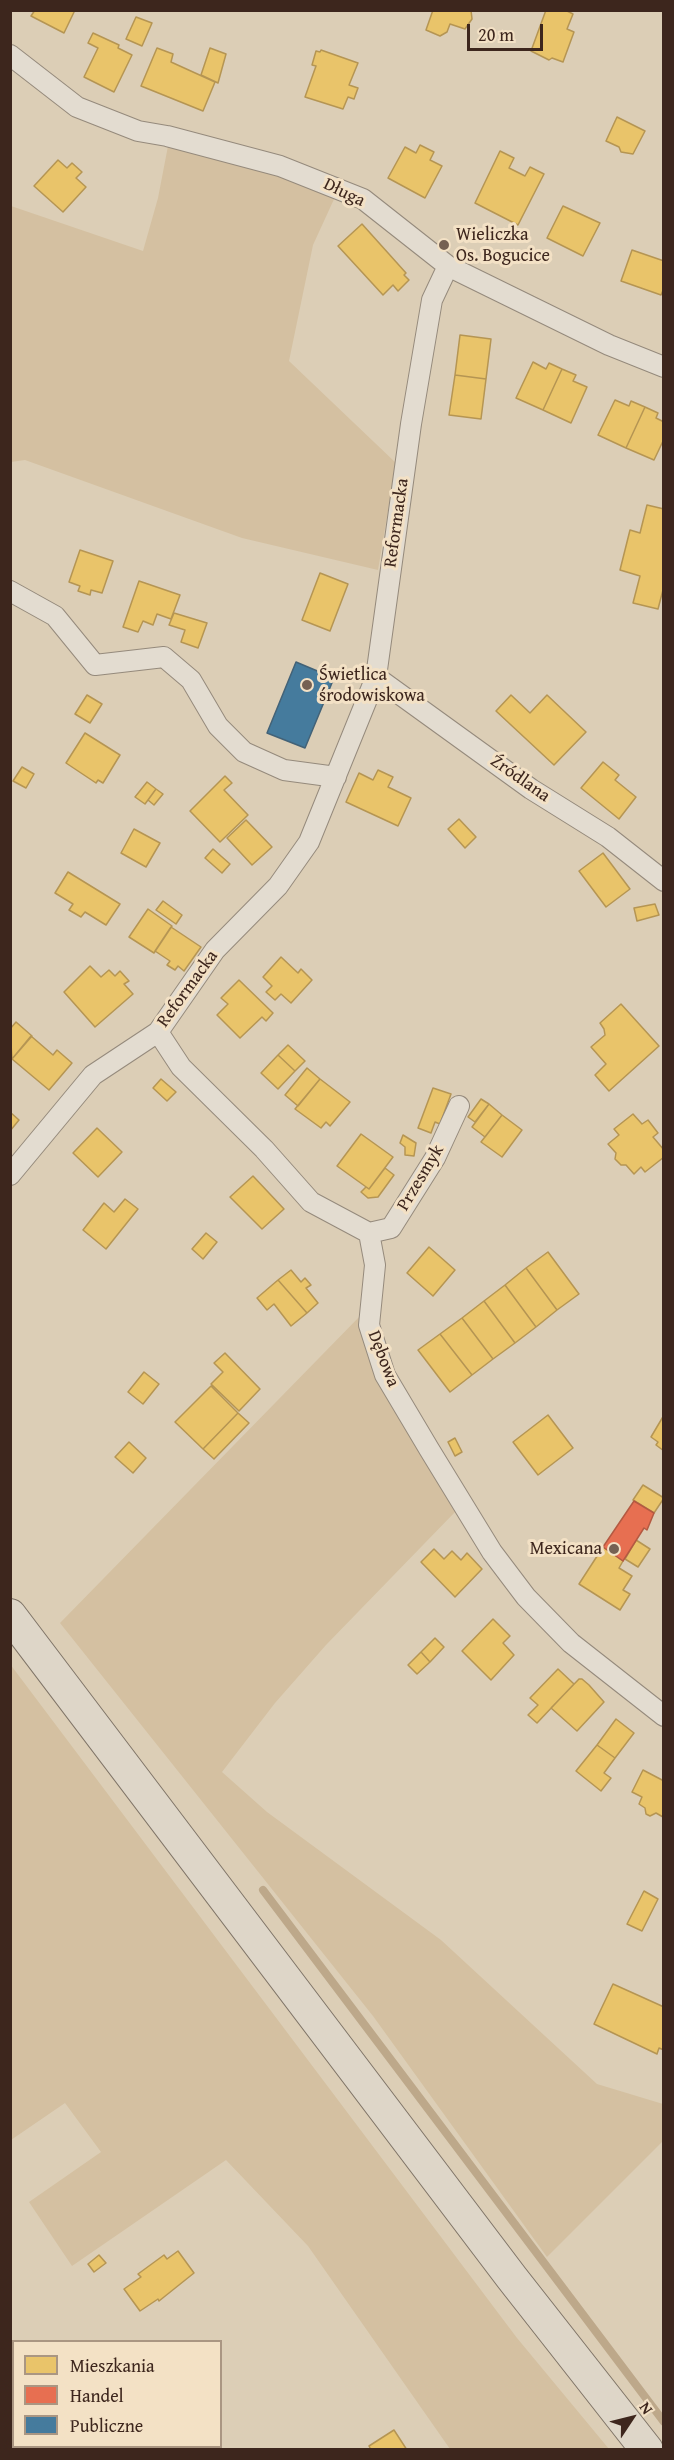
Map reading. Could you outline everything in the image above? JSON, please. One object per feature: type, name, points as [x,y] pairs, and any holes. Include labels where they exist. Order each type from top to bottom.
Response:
[{"type":"main road","points":[[10,1615],[498,2259],[647,2450]]},
{"type":"street","name":"Długa","points":[[10,55],[77,107],[138,131],[167,136],[280,166],[363,199],[448,266],[609,345],[663,367]]},
{"type":"street","name":"Reformacka","points":[[10,1175],[93,1075],[158,1032],[215,950],[278,886],[309,842],[376,677],[411,424],[432,300],[448,266]]},
{"type":"street","points":[[10,591],[55,616],[95,664],[164,657],[191,680],[218,726],[244,752],[284,770],[336,777]]},
{"type":"street","name":"Źródlana","points":[[376,677],[531,789],[608,837],[663,881]]},
{"type":"street","points":[[158,1032],[181,1067],[264,1149],[311,1202],[369,1233]]},
{"type":"street","name":"Przesmyk","points":[[369,1233],[391,1228],[435,1158],[459,1106]]},
{"type":"street","name":"Dębowa","points":[[369,1233],[375,1265],[369,1325],[385,1375],[429,1449],[492,1552],[526,1597],[571,1643],[663,1716]]},
{"type":"shaded area","points":[[168,146],[296,181],[335,197],[313,245],[289,361],[396,463],[378,570],[242,538],[25,460],[11,462],[11,206],[143,251],[158,198]]},
{"type":"shaded area","points":[[362,1314],[374,1374],[456,1511],[326,1645],[275,1703],[222,1772],[267,1812],[441,1940],[597,2084],[663,2104],[663,2141],[547,2257],[373,2016],[60,1623]]},
{"type":"shaded area","points":[[10,1664],[517,2338],[609,2449],[450,2449],[308,2246],[226,2160],[72,2266],[29,2202],[101,2152],[65,2103],[11,2140]]},
{"type":"building: Mieszkania","points":[[35,10],[75,10],[64,33],[31,16]]},
{"type":"building: Mieszkania","points":[[433,10],[471,10],[472,19],[465,29],[450,24],[447,32],[440,36],[426,30]]},
{"type":"building: Mieszkania","points":[[546,10],[565,10],[573,14],[567,29],[574,32],[563,62],[552,58],[549,60],[531,51]]},
{"type":"building: Mieszkania","points":[[136,17],[152,23],[142,46],[126,39]]},
{"type":"building: Mieszkania","points":[[93,33],[119,45],[118,48],[132,55],[114,92],[84,77],[98,48],[88,43]]},
{"type":"building: Mieszkania","points":[[157,48],[173,54],[171,62],[215,82],[203,111],[141,86]]},
{"type":"building: Mieszkania","points":[[210,48],[226,54],[218,83],[201,75]]},
{"type":"building: Mieszkania","points":[[321,50],[358,63],[349,85],[358,88],[354,99],[348,97],[343,109],[305,97],[316,66],[312,65],[316,51]]},
{"type":"building: Mieszkania","points":[[617,117],[645,131],[633,154],[621,152],[619,147],[606,141]]},
{"type":"building: Mieszkania","points":[[420,145],[434,152],[430,160],[442,166],[425,198],[388,178],[405,147],[416,153]]},
{"type":"building: Mieszkania","points":[[500,151],[514,158],[509,168],[525,176],[530,167],[544,174],[518,225],[475,203]]},
{"type":"building: Mieszkania","points":[[58,160],[67,168],[72,163],[82,172],[76,178],[86,187],[63,212],[34,186]]},
{"type":"building: Mieszkania","points":[[563,206],[600,223],[583,256],[547,238]]},
{"type":"building: Mieszkania","points":[[362,224],[406,273],[404,275],[409,280],[398,291],[393,285],[383,295],[338,246]]},
{"type":"building: Mieszkania","points":[[632,250],[664,261],[664,288],[661,295],[621,281]]},
{"type":"building: Mieszkania","points":[[460,335],[491,339],[486,379],[455,375]]},
{"type":"building: Mieszkania","points":[[533,362],[546,369],[549,363],[562,369],[543,410],[516,398]]},
{"type":"building: Mieszkania","points":[[562,369],[576,375],[573,381],[587,387],[571,423],[543,410]]},
{"type":"building: Mieszkania","points":[[455,375],[486,379],[481,419],[449,415]]},
{"type":"building: Mieszkania","points":[[615,400],[629,406],[631,401],[645,407],[626,448],[598,435]]},
{"type":"building: Mieszkania","points":[[645,407],[658,413],[656,418],[664,422],[664,439],[654,460],[626,448]]},
{"type":"building: Mieszkania","points":[[647,505],[664,509],[664,586],[658,609],[633,603],[640,576],[620,570],[630,530],[640,533]]},
{"type":"building: Mieszkania","points":[[80,550],[113,561],[102,593],[91,590],[90,595],[78,591],[80,586],[69,582]]},
{"type":"building: Mieszkania","points":[[320,573],[348,584],[330,631],[302,620]]},
{"type":"building: Mieszkania","points":[[139,581],[180,595],[171,619],[157,614],[153,625],[143,621],[138,632],[123,627]]},
{"type":"building: Mieszkania","points":[[174,613],[207,623],[198,648],[181,642],[185,630],[169,625]]},
{"type":"building: Mieszkania","points":[[87,695],[102,704],[90,723],[75,714]]},
{"type":"building: Mieszkania","points":[[511,695],[530,713],[547,695],[586,732],[554,765],[496,711]]},
{"type":"building: Mieszkania","points":[[85,733],[120,755],[103,783],[98,780],[96,783],[66,763]]},
{"type":"building: Mieszkania","points":[[603,762],[619,775],[615,780],[636,797],[619,819],[581,788]]},
{"type":"building: Mieszkania","points":[[22,767],[34,774],[26,788],[13,781]]},
{"type":"building: Mieszkania","points":[[378,770],[393,777],[388,787],[411,798],[398,826],[346,802],[359,773],[373,780]]},
{"type":"building: Mieszkania","points":[[225,776],[232,783],[224,790],[248,815],[220,842],[190,811]]},
{"type":"building: Mieszkania","points":[[147,782],[156,789],[145,804],[135,797]]},
{"type":"building: Mieszkania","points":[[156,789],[163,794],[154,805],[148,800]]},
{"type":"building: Mieszkania","points":[[459,819],[476,837],[465,848],[448,829]]},
{"type":"building: Mieszkania","points":[[246,820],[272,847],[252,865],[227,838]]},
{"type":"building: Mieszkania","points":[[134,829],[160,843],[146,867],[121,853]]},
{"type":"building: Mieszkania","points":[[213,849],[230,864],[222,873],[205,858]]},
{"type":"building: Mieszkania","points":[[603,853],[630,889],[606,907],[579,871]]},
{"type":"building: Mieszkania","points":[[68,872],[120,904],[106,925],[85,912],[81,917],[69,910],[73,904],[55,893]]},
{"type":"building: Mieszkania","points":[[163,901],[182,915],[176,924],[156,910]]},
{"type":"building: Mieszkania","points":[[655,904],[659,915],[637,921],[634,908]]},
{"type":"building: Mieszkania","points":[[148,909],[172,926],[154,953],[129,937]]},
{"type":"building: Mieszkania","points":[[171,927],[201,947],[184,971],[178,966],[175,970],[167,965],[170,961],[155,951]]},
{"type":"building: Mieszkania","points":[[281,957],[298,973],[301,969],[312,980],[291,1003],[281,994],[275,1000],[266,992],[272,986],[263,977]]},
{"type":"building: Mieszkania","points":[[90,966],[101,977],[109,970],[115,976],[120,971],[129,981],[124,984],[133,994],[95,1027],[64,992]]},
{"type":"building: Mieszkania","points":[[239,980],[273,1013],[266,1021],[262,1017],[240,1038],[217,1015],[228,1004],[221,998]]},
{"type":"building: Mieszkania","points":[[621,1004],[659,1046],[609,1091],[595,1075],[606,1064],[591,1047],[605,1035],[600,1023]]},
{"type":"building: Mieszkania","points":[[16,1022],[32,1036],[12,1059],[10,1029]]},
{"type":"building: Mieszkania","points":[[31,1036],[53,1055],[57,1050],[72,1063],[49,1090],[12,1059]]},
{"type":"building: Mieszkania","points":[[288,1045],[305,1061],[295,1071],[278,1055]]},
{"type":"building: Mieszkania","points":[[278,1055],[295,1071],[278,1089],[261,1073]]},
{"type":"building: Mieszkania","points":[[307,1068],[320,1079],[298,1106],[285,1095]]},
{"type":"building: Mieszkania","points":[[161,1079],[176,1092],[167,1101],[153,1088]]},
{"type":"building: Mieszkania","points":[[320,1079],[350,1102],[330,1126],[326,1122],[321,1128],[295,1109]]},
{"type":"building: Mieszkania","points":[[433,1088],[451,1094],[440,1124],[435,1122],[431,1133],[418,1128]]},
{"type":"building: Mieszkania","points":[[481,1099],[489,1104],[475,1122],[468,1117]]},
{"type":"building: Mieszkania","points":[[489,1104],[502,1115],[485,1137],[472,1127]]},
{"type":"building: Mieszkania","points":[[10,1112],[19,1120],[10,1131]]},
{"type":"building: Mieszkania","points":[[633,1114],[642,1124],[648,1120],[658,1133],[653,1137],[664,1150],[664,1157],[645,1172],[641,1167],[634,1174],[626,1165],[621,1165],[615,1159],[616,1153],[608,1144],[619,1135],[614,1129]]},
{"type":"building: Mieszkania","points":[[502,1115],[522,1130],[502,1157],[481,1142]]},
{"type":"building: Mieszkania","points":[[97,1128],[122,1152],[98,1177],[73,1153]]},
{"type":"building: Mieszkania","points":[[361,1134],[393,1157],[369,1189],[337,1166]]},
{"type":"building: Mieszkania","points":[[403,1135],[416,1143],[414,1156],[405,1155],[405,1147],[400,1143]]},
{"type":"building: Mieszkania","points":[[385,1168],[394,1175],[378,1197],[368,1198],[361,1192],[366,1187],[369,1189]]},
{"type":"building: Mieszkania","points":[[253,1176],[284,1209],[262,1229],[230,1197]]},
{"type":"building: Mieszkania","points":[[125,1199],[138,1209],[106,1249],[83,1230],[104,1203],[114,1212]]},
{"type":"building: Mieszkania","points":[[206,1233],[217,1242],[203,1259],[192,1249]]},
{"type":"building: Mieszkania","points":[[429,1247],[455,1270],[433,1296],[407,1273]]},
{"type":"building: Mieszkania","points":[[548,1252],[579,1294],[557,1310],[526,1268]]},
{"type":"building: Mieszkania","points":[[526,1268],[557,1310],[536,1327],[505,1285]]},
{"type":"building: Mieszkania","points":[[291,1270],[301,1282],[305,1278],[311,1285],[306,1288],[318,1303],[307,1313],[278,1280]]},
{"type":"building: Mieszkania","points":[[278,1280],[307,1313],[291,1326],[274,1304],[267,1310],[257,1298]]},
{"type":"building: Mieszkania","points":[[505,1285],[536,1327],[515,1343],[484,1301]]},
{"type":"building: Mieszkania","points":[[484,1301],[515,1343],[493,1359],[462,1318]]},
{"type":"building: Mieszkania","points":[[462,1318],[493,1359],[472,1375],[440,1334]]},
{"type":"building: Mieszkania","points":[[440,1334],[472,1375],[450,1392],[418,1350]]},
{"type":"building: Mieszkania","points":[[225,1353],[260,1389],[239,1411],[211,1384],[223,1372],[214,1363]]},
{"type":"building: Mieszkania","points":[[144,1372],[159,1384],[143,1404],[128,1392]]},
{"type":"building: Mieszkania","points":[[211,1386],[238,1413],[203,1449],[175,1422]]},
{"type":"building: Mieszkania","points":[[238,1413],[249,1423],[214,1459],[203,1449]]},
{"type":"building: Mieszkania","points":[[548,1415],[573,1448],[538,1475],[513,1442]]},
{"type":"building: Mieszkania","points":[[664,1415],[664,1451],[651,1437]]},
{"type":"building: Mieszkania","points":[[455,1438],[462,1452],[455,1456],[448,1442]]},
{"type":"building: Mieszkania","points":[[129,1442],[146,1458],[133,1473],[115,1457]]},
{"type":"building: Mieszkania","points":[[643,1485],[664,1498],[654,1513],[633,1500]]},
{"type":"building: Mieszkania","points":[[636,1540],[650,1549],[638,1567],[625,1559]]},
{"type":"building: Mieszkania","points":[[603,1547],[623,1561],[619,1568],[632,1576],[623,1590],[630,1594],[620,1610],[579,1584]]},
{"type":"building: Mieszkania","points":[[434,1549],[444,1559],[452,1551],[461,1560],[467,1553],[482,1569],[455,1597],[421,1562]]},
{"type":"building: Mieszkania","points":[[493,1619],[510,1636],[503,1643],[514,1655],[491,1680],[462,1651]]},
{"type":"building: Mieszkania","points":[[435,1638],[444,1647],[430,1662],[421,1652]]},
{"type":"building: Mieszkania","points":[[421,1652],[430,1662],[417,1674],[408,1665]]},
{"type":"building: Mieszkania","points":[[558,1669],[574,1684],[537,1723],[528,1715],[538,1705],[530,1698]]},
{"type":"building: Mieszkania","points":[[579,1679],[589,1685],[604,1702],[577,1731],[551,1708]]},
{"type":"building: Mieszkania","points":[[616,1719],[634,1733],[615,1758],[597,1745]]},
{"type":"building: Mieszkania","points":[[597,1745],[615,1758],[604,1773],[611,1778],[601,1791],[576,1771]]},
{"type":"building: Mieszkania","points":[[643,1770],[664,1781],[663,1817],[656,1813],[650,1816],[646,1814],[645,1808],[639,1804],[642,1797],[632,1792]]},
{"type":"building: Mieszkania","points":[[644,1891],[658,1899],[642,1931],[627,1924]]},
{"type":"building: Mieszkania","points":[[613,1984],[664,2007],[664,2050],[659,2048],[657,2054],[594,2024]]},
{"type":"building: Mieszkania","points":[[178,2251],[194,2273],[159,2301],[158,2299],[140,2311],[124,2289],[141,2277],[138,2274],[164,2255],[167,2259]]},
{"type":"building: Mieszkania","points":[[99,2255],[106,2263],[94,2272],[88,2264]]},
{"type":"building: Mieszkania","points":[[394,2430],[407,2450],[371,2450],[369,2446]]},
{"type":"building: Handel","points":[[634,1501],[654,1513],[647,1530],[644,1528],[623,1561],[603,1547]]},
{"type":"building: Publiczne","points":[[296,662],[334,678],[305,748],[267,733]]},
{"type":"waterway","points":[[263,1890],[664,2422]]},
{"type":"place","name":"Wieliczka Os. Bogucice","points":[[444,245]]},
{"type":"place","name":"Świetlica środowiskowa","points":[[307,685]]},
{"type":"place","name":"Mexicana","points":[[614,1549]]}]
